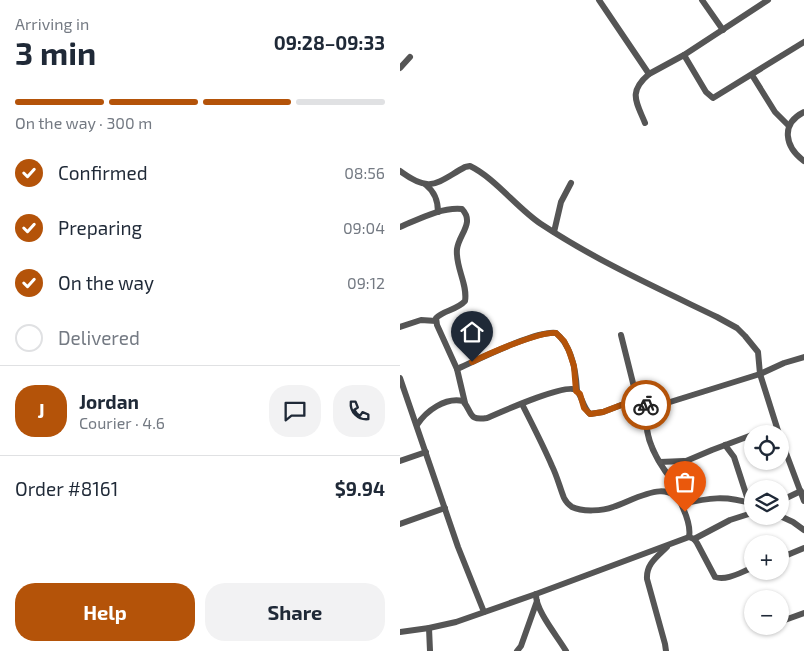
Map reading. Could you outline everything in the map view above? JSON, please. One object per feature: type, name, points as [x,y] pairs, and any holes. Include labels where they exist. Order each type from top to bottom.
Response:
[{"type":"street","points":[[600,0],[649,74]]},
{"type":"street","points":[[702,0],[723,30]]},
{"type":"street","points":[[645,123],[636,101],[636,87],[649,74],[684,55],[768,0]]},
{"type":"street","points":[[684,55],[706,92],[713,98],[804,42]]},
{"type":"street","points":[[400,68],[410,58]]},
{"type":"street","points":[[752,75],[776,112],[789,126]]},
{"type":"street","points":[[804,112],[793,120],[787,135],[792,149],[804,161]]},
{"type":"street","points":[[426,185],[438,183],[470,166],[482,173],[535,220],[584,252],[737,328],[753,344],[758,352],[760,374],[776,425]]},
{"type":"street","points":[[400,171],[426,185],[434,193],[438,212]]},
{"type":"street","points":[[554,232],[561,202],[571,183]]},
{"type":"street","points":[[400,228],[438,212],[462,209],[466,212],[468,222],[457,249],[465,301],[458,307],[437,316],[436,321],[456,368],[465,403],[472,416],[478,419],[487,418],[557,391],[569,389],[580,394],[584,408],[590,414],[603,412],[637,399]]},
{"type":"street","points":[[400,327],[421,320],[436,321]]},
{"type":"street","points":[[456,368],[547,333],[556,333],[564,341],[574,366],[576,391]]},
{"type":"street","points":[[621,334],[637,399],[650,407],[760,374],[784,363],[804,357]]},
{"type":"street","points":[[400,378],[445,508],[484,612]]},
{"type":"street","points":[[417,425],[428,412],[446,403],[459,400],[465,403]]},
{"type":"street","points":[[522,404],[553,466],[565,499],[571,506],[590,510],[612,508],[653,492],[670,493],[680,502]]},
{"type":"street","points":[[410,407],[428,412]]},
{"type":"street","points":[[650,407],[646,420],[649,437],[660,462],[674,484],[692,538],[715,577],[719,579],[727,578],[744,571]]},
{"type":"street","points":[[660,462],[684,461],[744,438]]},
{"type":"street","points":[[725,445],[734,457],[744,485]]},
{"type":"street","points":[[400,461],[426,452]]},
{"type":"street","points":[[674,484],[675,469],[684,461]]},
{"type":"street","points":[[789,462],[804,501]]},
{"type":"street","points":[[789,496],[800,491]]},
{"type":"street","points":[[680,502],[711,497],[744,502]]},
{"type":"street","points":[[400,524],[445,508]]},
{"type":"street","points":[[400,632],[429,628],[536,597],[670,544],[692,538],[724,522],[744,516]]},
{"type":"street","points":[[789,520],[804,530]]},
{"type":"street","points":[[666,651],[646,572],[651,563],[670,544]]},
{"type":"street","points":[[789,554],[804,548]]},
{"type":"street","points":[[517,651],[521,646],[536,597]]},
{"type":"street","points":[[536,597],[552,631],[566,651]]},
{"type":"street","points":[[789,618],[804,613]]},
{"type":"street","points":[[429,628],[430,651]]},
{"type":"way so far","points":[[646,405],[650,407],[646,420],[652,448],[674,484],[685,512]]},
{"type":"route","points":[[472,362],[520,342],[547,333],[556,333],[564,341],[569,351],[574,366],[576,391],[580,394],[584,408],[590,414],[603,412],[637,399],[646,405]]}]
